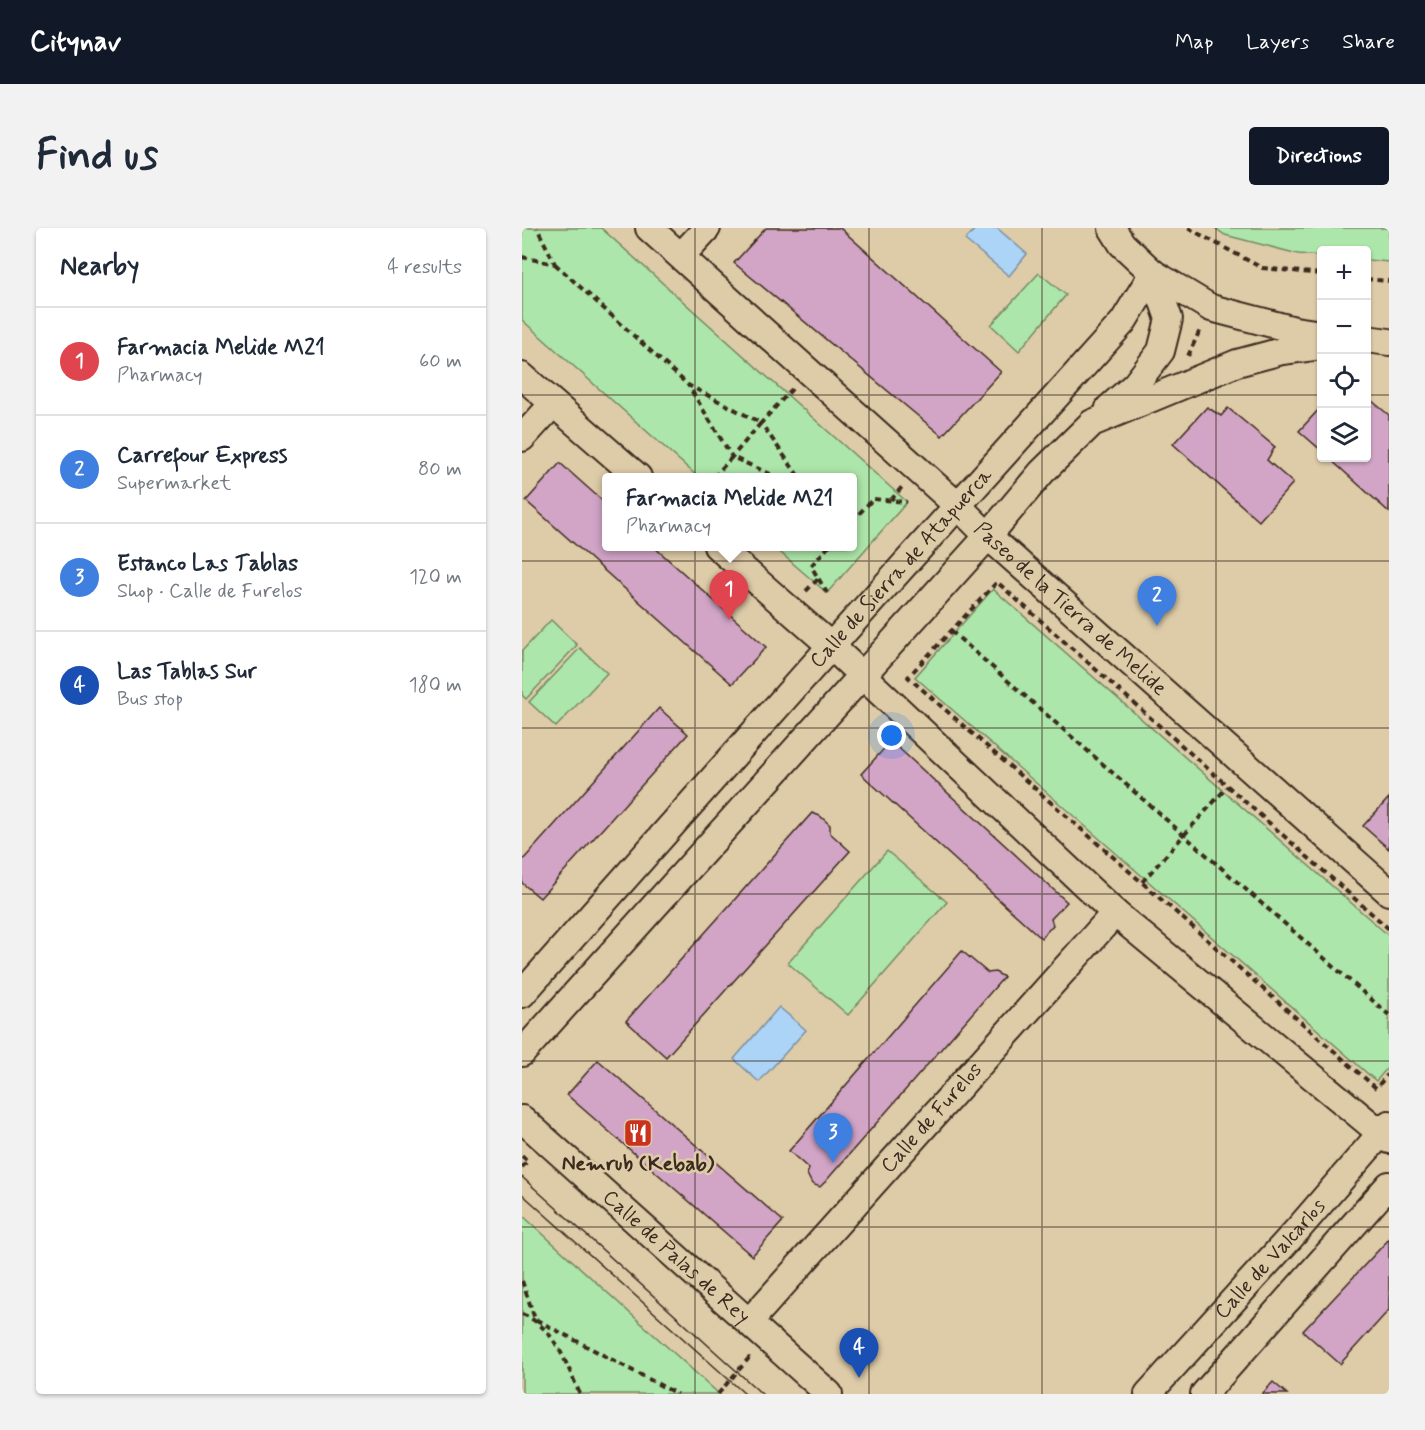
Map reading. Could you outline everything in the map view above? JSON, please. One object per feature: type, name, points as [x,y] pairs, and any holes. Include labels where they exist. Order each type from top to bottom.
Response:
[{"type":"street","name":"Paseo de la Tierra de Melide","points":[[649,228],[958,506],[988,536],[1389,892]]},
{"type":"street","points":[[681,256],[707,228]]},
{"type":"street","points":[[1112,228],[1122,244],[1153,273],[1211,308],[1295,330],[1317,333]]},
{"type":"street","name":"Calle de Sierra de Atapuerca","points":[[522,1053],[988,536],[1042,472],[1135,385],[1161,351],[1169,320],[1153,273]]},
{"type":"street","name":"Calle de Sierra de Atapuerca","points":[[522,994],[1123,321],[1153,273]]},
{"type":"street","points":[[1371,341],[1389,343]]},
{"type":"street","name":"Calle de Sierra de Atapuerca","points":[[1092,423],[1237,363],[1282,351],[1317,347]]},
{"type":"street","points":[[522,376],[633,473]]},
{"type":"street","points":[[522,438],[553,404]]},
{"type":"street","points":[[723,551],[863,675],[1115,913],[1386,1132]]},
{"type":"street","name":"Calle de Furelos","points":[[749,1322],[1115,913]]},
{"type":"street","name":"Calle de Palas de Rey","points":[[522,1119],[829,1394]]},
{"type":"street","name":"Calle de Valcarlos","points":[[1148,1394],[1386,1132]]},
{"type":"street","name":"Calle de Valcarlos","points":[[1204,1394],[1389,1185]]},
{"type":"path","points":[[537,228],[555,264],[688,385],[761,423],[796,473]]},
{"type":"path","points":[[1188,228],[1262,268],[1317,274]]},
{"type":"path","points":[[522,256],[555,264]]},
{"type":"path","points":[[1371,279],[1389,281]]},
{"type":"path","points":[[1189,382],[1187,359],[1211,308]]},
{"type":"path","points":[[718,473],[809,371]]},
{"type":"path","points":[[688,385],[732,457],[768,473]]},
{"type":"path","points":[[857,515],[873,499],[906,502]]},
{"type":"path","points":[[824,551],[811,566],[827,593]]},
{"type":"path","points":[[1389,929],[997,582],[908,676],[1376,1088],[1389,1073]]},
{"type":"path","points":[[951,630],[1389,1015]]},
{"type":"path","points":[[1142,882],[1228,786]]},
{"type":"path","points":[[522,1156],[528,1161],[522,1167]]},
{"type":"path","points":[[522,1281],[535,1319],[554,1339],[580,1394]]},
{"type":"path","points":[[522,1314],[677,1394]]},
{"type":"path","points":[[718,1394],[749,1358],[755,1363]]},
{"type":"green space","points":[[522,228],[601,228],[907,502],[827,593],[779,551],[857,551],[857,473],[694,473],[522,320]]},
{"type":"green space","points":[[1215,228],[1389,228],[1389,262],[1371,260],[1371,246],[1317,246],[1317,256],[1298,254],[1225,235]]},
{"type":"green space","points":[[1039,273],[1066,295],[1019,351],[991,325]]},
{"type":"green space","points":[[993,589],[1389,936],[1389,1066],[1376,1081],[915,677]]},
{"type":"green space","points":[[551,620],[577,645],[526,699],[522,695],[522,651]]},
{"type":"green space","points":[[580,648],[607,673],[556,727],[529,702]]},
{"type":"green space","points":[[887,851],[947,902],[848,1015],[788,963]]},
{"type":"green space","points":[[522,1215],[719,1394],[522,1394]]},
{"type":"water","points":[[976,228],[997,228],[1027,254],[1009,276],[965,240]]},
{"type":"water","points":[[779,1007],[806,1030],[759,1082],[734,1059]]},
{"type":"building","points":[[766,228],[840,228],[1001,372],[942,436],[734,263]]},
{"type":"building","points":[[1371,400],[1389,415],[1389,512],[1333,462],[1371,462]]},
{"type":"building","points":[[1207,407],[1221,416],[1228,408],[1275,447],[1267,460],[1293,483],[1259,521],[1173,444]]},
{"type":"building","points":[[1317,411],[1317,447],[1299,431]]},
{"type":"building","points":[[560,463],[602,500],[602,551],[659,551],[766,647],[732,684],[526,501]]},
{"type":"building","points":[[659,708],[688,734],[540,898],[522,883],[522,861]]},
{"type":"building","points":[[891,741],[1067,902],[1051,919],[1053,925],[1041,938],[861,774]]},
{"type":"building","points":[[1389,798],[1389,849],[1363,826]]},
{"type":"building","points":[[812,813],[820,816],[830,825],[830,833],[850,851],[666,1057],[626,1021]]},
{"type":"building","points":[[962,951],[988,973],[995,972],[1004,977],[825,1182],[820,1187],[812,1184],[807,1174],[809,1169],[789,1151]]},
{"type":"building","points":[[598,1060],[783,1221],[752,1256],[567,1095]]},
{"type":"building","points":[[1389,1239],[1389,1310],[1340,1364],[1303,1331]]},
{"type":"building","points":[[1273,1382],[1287,1394],[1262,1394]]},
{"type":"tram line","points":[[522,1177],[762,1394]]},
{"type":"tram line","points":[[522,1194],[745,1394]]},
{"type":"place","name":"Farmacia Melide M21","points":[[729,620]]},
{"type":"place","name":"Carrefour Express","points":[[1157,626]]},
{"type":"place","name":"Nemrub (Kebab)","points":[[638,1133]]},
{"type":"place","name":"Estanco Las Tablas","points":[[833,1163]]},
{"type":"place","name":"Las Tablas Sur","points":[[859,1378]]}]
